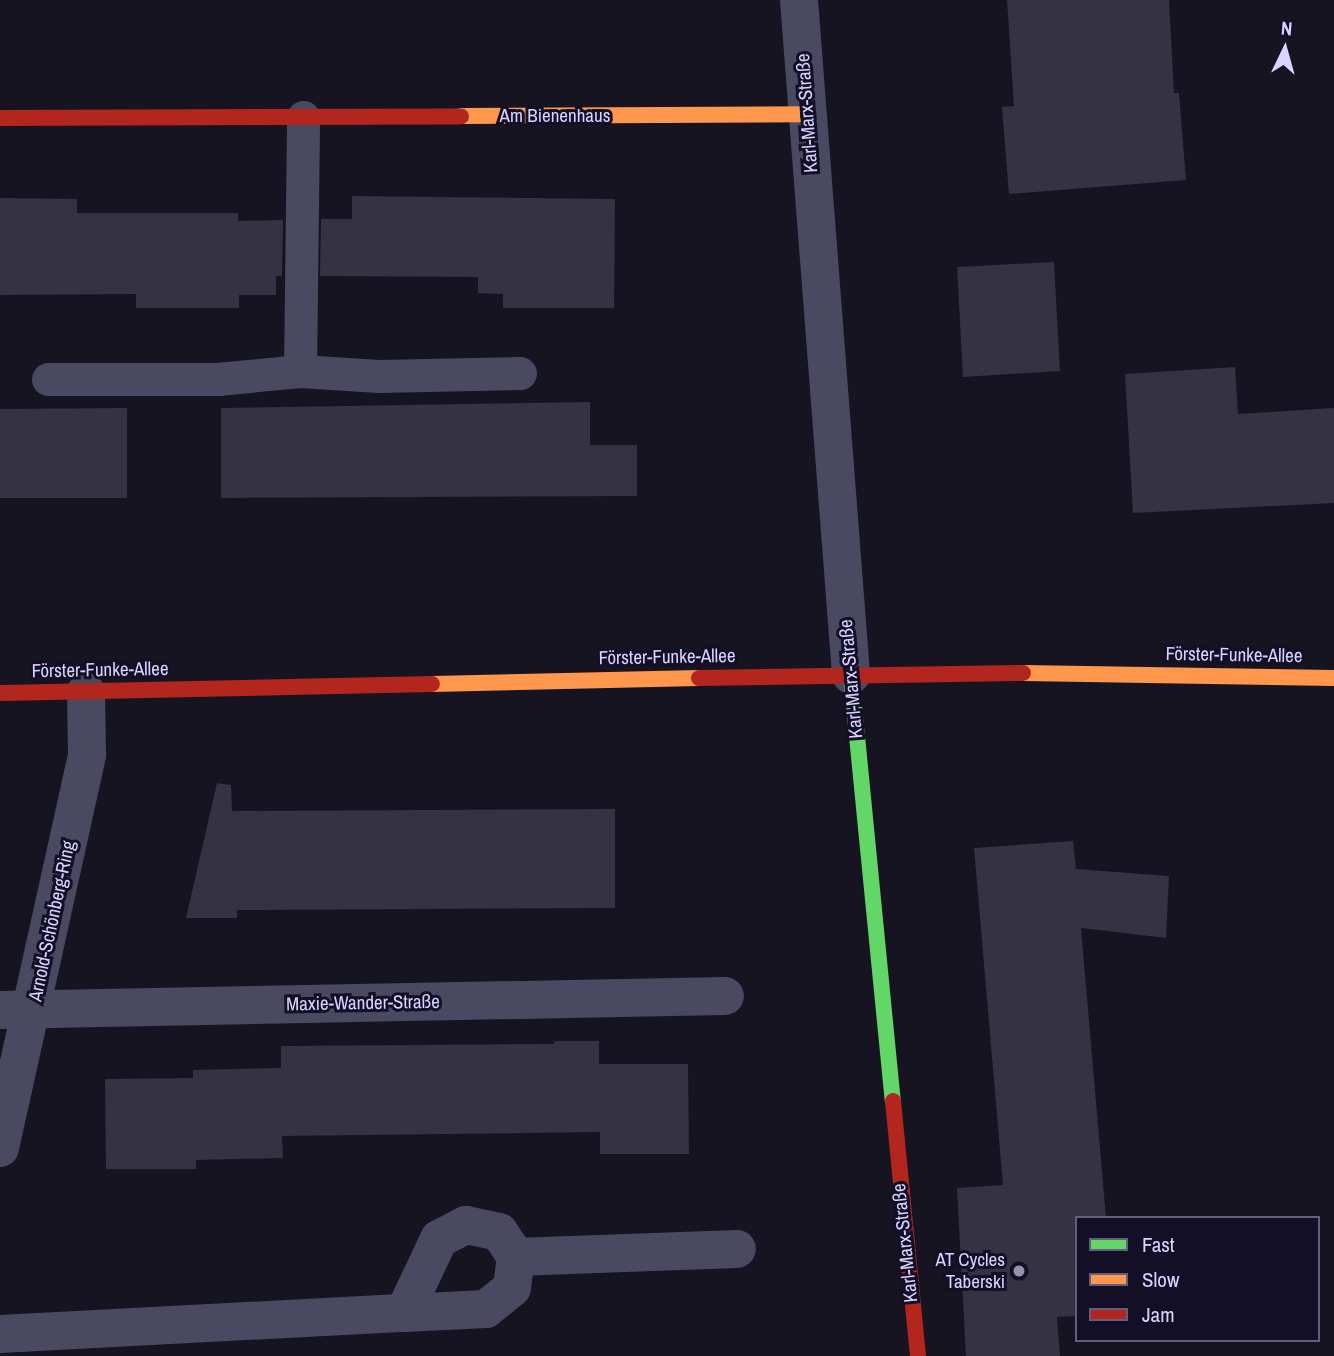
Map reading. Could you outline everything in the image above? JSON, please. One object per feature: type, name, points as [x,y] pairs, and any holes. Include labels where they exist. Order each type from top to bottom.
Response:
[{"type":"street","name":"Karl-Marx-Straße","points":[[799,0],[851,674],[918,1356]]},
{"type":"street","name":"Am Bienenhaus","points":[[0,118],[807,114]]},
{"type":"street","name":"Förster-Funke-Allee","points":[[0,693],[1009,672],[1334,678]]},
{"type":"street","name":"Arnold-Schönberg-Ring","points":[[0,1147],[16,1010],[88,754],[86,692]]},
{"type":"street","name":"Maxie-Wander-Straße","points":[[16,1010],[725,996]]},
{"type":"street","points":[[0,1334],[404,1314],[486,1309],[512,1288],[516,1257],[499,1232],[466,1225],[439,1239],[404,1314]]},
{"type":"street","points":[[516,1257],[737,1249]]},
{"type":"lane","points":[[300,371],[303,117]]},
{"type":"lane","points":[[48,379],[218,379],[300,371],[379,376],[520,373]]},
{"type":"building","points":[[1007,0],[1169,0],[1174,93],[1179,93],[1186,180],[1009,194],[1002,107],[1014,106]]},
{"type":"building","points":[[352,196],[615,199],[614,308],[503,308],[503,294],[478,293],[478,277],[320,276],[321,219],[352,219]]},
{"type":"building","points":[[0,198],[77,199],[77,213],[238,213],[238,221],[283,220],[282,276],[276,276],[276,295],[239,295],[239,308],[136,308],[136,294],[0,295]]},
{"type":"building","points":[[1054,262],[1060,371],[963,377],[957,267]]},
{"type":"building","points":[[1235,367],[1238,414],[1334,408],[1334,503],[1133,513],[1125,374]]},
{"type":"building","points":[[590,402],[590,445],[637,445],[637,496],[221,498],[221,408]]},
{"type":"building","points":[[127,408],[127,498],[0,498],[0,409]]},
{"type":"building","points":[[217,783],[231,785],[232,811],[615,809],[615,908],[237,910],[237,918],[186,918]]},
{"type":"building","points":[[1073,841],[1076,869],[1169,876],[1166,938],[1081,928],[1106,1216],[1075,1216],[1075,1316],[1057,1317],[1060,1356],[966,1356],[957,1188],[1003,1185],[974,848]]},
{"type":"building","points":[[554,1041],[599,1041],[599,1064],[688,1064],[689,1154],[600,1154],[600,1132],[282,1136],[283,1158],[196,1160],[196,1169],[106,1169],[105,1079],[193,1078],[193,1070],[281,1068],[281,1046],[554,1044]]},
{"type":"traffic: fast","points":[[851,675],[893,1101]]},
{"type":"traffic: slow","points":[[461,116],[807,114]]},
{"type":"traffic: slow","points":[[1023,673],[1334,678]]},
{"type":"traffic: slow","points":[[432,684],[699,678]]},
{"type":"traffic: jam","points":[[0,118],[461,116]]},
{"type":"traffic: jam","points":[[699,678],[1023,673]]},
{"type":"traffic: jam","points":[[0,693],[432,684]]},
{"type":"traffic: jam","points":[[893,1101],[918,1356]]},
{"type":"place","name":"AT Cycles Taberski","points":[[1019,1271]]}]
